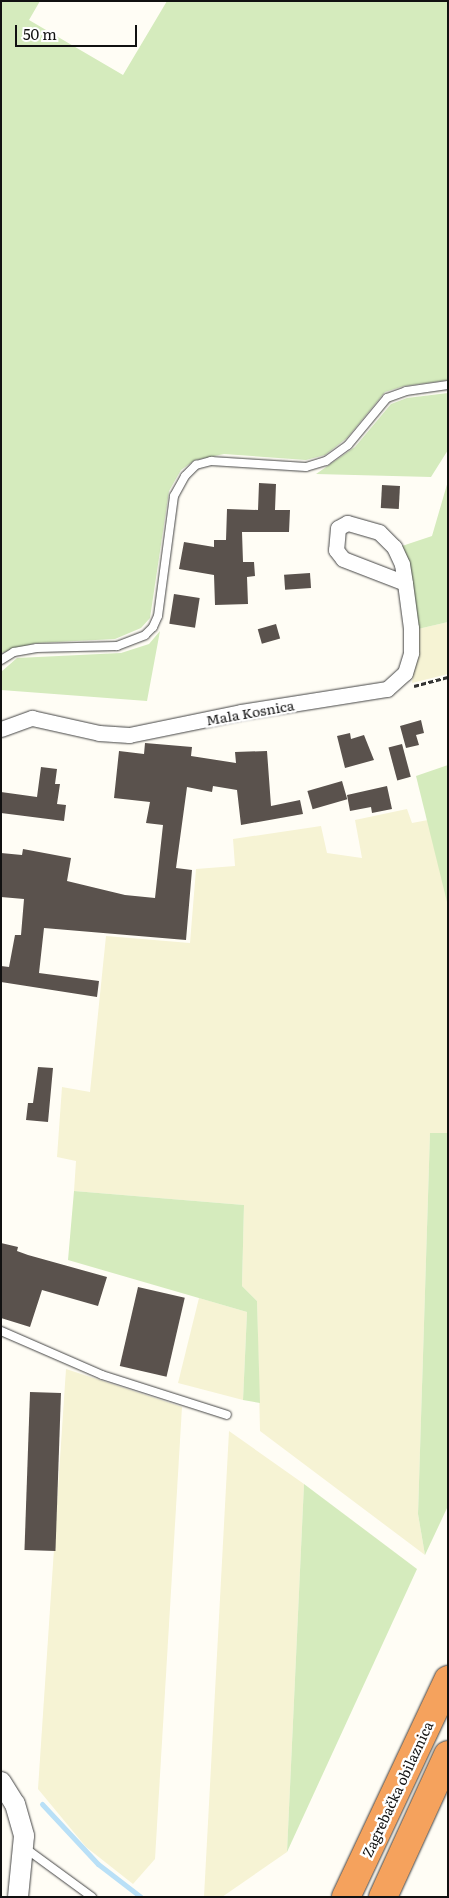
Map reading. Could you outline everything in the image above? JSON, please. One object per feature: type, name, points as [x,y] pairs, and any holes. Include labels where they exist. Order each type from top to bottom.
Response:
[{"type":"highway","name":"Zagrebačka obilaznica","points":[[346,1897],[448,1680]]},
{"type":"highway","points":[[384,1897],[448,1754]]},
{"type":"street","name":"Mala Kosnica","points":[[1,729],[21,719],[38,718],[99,733],[129,735],[241,712],[388,689],[405,673],[411,653],[406,583],[394,547],[379,532],[347,523],[338,528],[336,550],[343,559],[406,583]]},
{"type":"street","points":[[1,1782],[16,1804],[24,1848],[18,1897]]},
{"type":"lane","points":[[1,660],[14,652],[38,648],[117,646],[145,635],[153,627],[158,616],[174,496],[184,476],[196,465],[211,461],[306,467],[326,462],[348,445],[387,398],[406,391],[448,386]]},
{"type":"lane","points":[[1,1331],[102,1376],[227,1415]]},
{"type":"lane","points":[[24,1848],[92,1897]]},
{"type":"shaded area","points":[[448,622],[448,674],[412,683],[418,629]]},
{"type":"shaded area","points":[[407,809],[412,823],[428,820],[448,902],[448,1133],[430,1133],[418,1514],[425,1555],[260,1431],[257,1301],[242,1286],[244,1205],[74,1191],[76,1161],[57,1157],[62,1087],[90,1092],[106,936],[190,943],[196,869],[235,866],[233,839],[321,826],[327,853],[362,858],[355,820]]},
{"type":"shaded area","points":[[199,1298],[247,1312],[243,1400],[178,1383]]},
{"type":"shaded area","points":[[66,1369],[182,1407],[155,1859],[133,1884],[86,1847],[38,1789]]},
{"type":"shaded area","points":[[229,1431],[304,1484],[287,1852],[222,1897],[204,1897]]},
{"type":"green space","points":[[1,1],[40,1],[29,20],[123,75],[167,1],[448,1],[448,380],[404,386],[385,392],[347,438],[325,455],[306,460],[224,454],[195,460],[181,470],[169,491],[150,618],[141,628],[115,639],[36,643],[1,653]]},
{"type":"green space","points":[[448,393],[448,450],[431,477],[316,474],[355,447],[391,404],[407,398]]},
{"type":"green space","points":[[448,481],[448,622],[418,629],[411,574],[402,546],[432,536]]},
{"type":"green space","points":[[160,631],[147,701],[1,690],[1,672],[17,658],[121,653],[149,644]]},
{"type":"green space","points":[[448,765],[448,902],[447,902],[416,776]]},
{"type":"green space","points":[[430,1133],[448,1133],[448,1506],[425,1555],[418,1514]]},
{"type":"green space","points":[[74,1191],[244,1205],[242,1286],[257,1301],[260,1403],[243,1400],[247,1312],[68,1260]]},
{"type":"green space","points":[[304,1484],[417,1569],[287,1852]]},
{"type":"building","points":[[259,483],[276,484],[275,510],[290,510],[289,532],[242,532],[243,562],[254,562],[255,576],[247,577],[248,604],[215,605],[214,575],[179,569],[184,542],[214,547],[214,540],[226,540],[227,509],[258,510]]},
{"type":"building","points":[[382,485],[400,486],[399,509],[381,508]]},
{"type":"building","points":[[310,573],[311,588],[285,590],[284,575]]},
{"type":"building","points":[[174,594],[200,598],[195,628],[169,624]]},
{"type":"building","points":[[276,624],[280,638],[262,644],[258,629]]},
{"type":"building","points":[[421,720],[424,733],[416,735],[419,745],[406,748],[400,726]]},
{"type":"building","points":[[350,733],[351,739],[364,735],[374,760],[345,768],[337,736]]},
{"type":"building","points":[[145,743],[192,747],[191,756],[236,763],[235,752],[267,751],[271,806],[300,800],[303,814],[241,825],[237,790],[213,786],[212,792],[187,787],[176,868],[192,870],[186,940],[44,928],[39,973],[99,981],[97,997],[1,982],[1,966],[9,967],[15,935],[21,935],[24,899],[1,897],[1,853],[22,855],[23,849],[71,858],[67,881],[125,895],[155,898],[163,825],[146,823],[150,802],[114,798],[119,751],[144,754]]},
{"type":"building","points":[[402,744],[411,777],[397,780],[388,748]]},
{"type":"building","points":[[41,767],[57,769],[55,784],[60,784],[57,804],[66,805],[64,821],[1,813],[1,792],[37,797]]},
{"type":"building","points":[[342,781],[347,799],[313,809],[307,791]]},
{"type":"building","points":[[387,786],[392,809],[372,813],[371,807],[350,811],[347,795]]},
{"type":"building","points":[[38,1067],[53,1068],[48,1122],[26,1120],[28,1103],[33,1103]]},
{"type":"building","points":[[1,1243],[18,1247],[17,1251],[28,1255],[107,1277],[98,1306],[42,1290],[30,1327],[1,1318]]},
{"type":"building","points":[[138,1287],[185,1298],[167,1377],[120,1366]]},
{"type":"building","points":[[30,1392],[61,1393],[55,1551],[24,1550]]},
{"type":"waterway","points":[[42,1804],[98,1864],[141,1897]]}]
